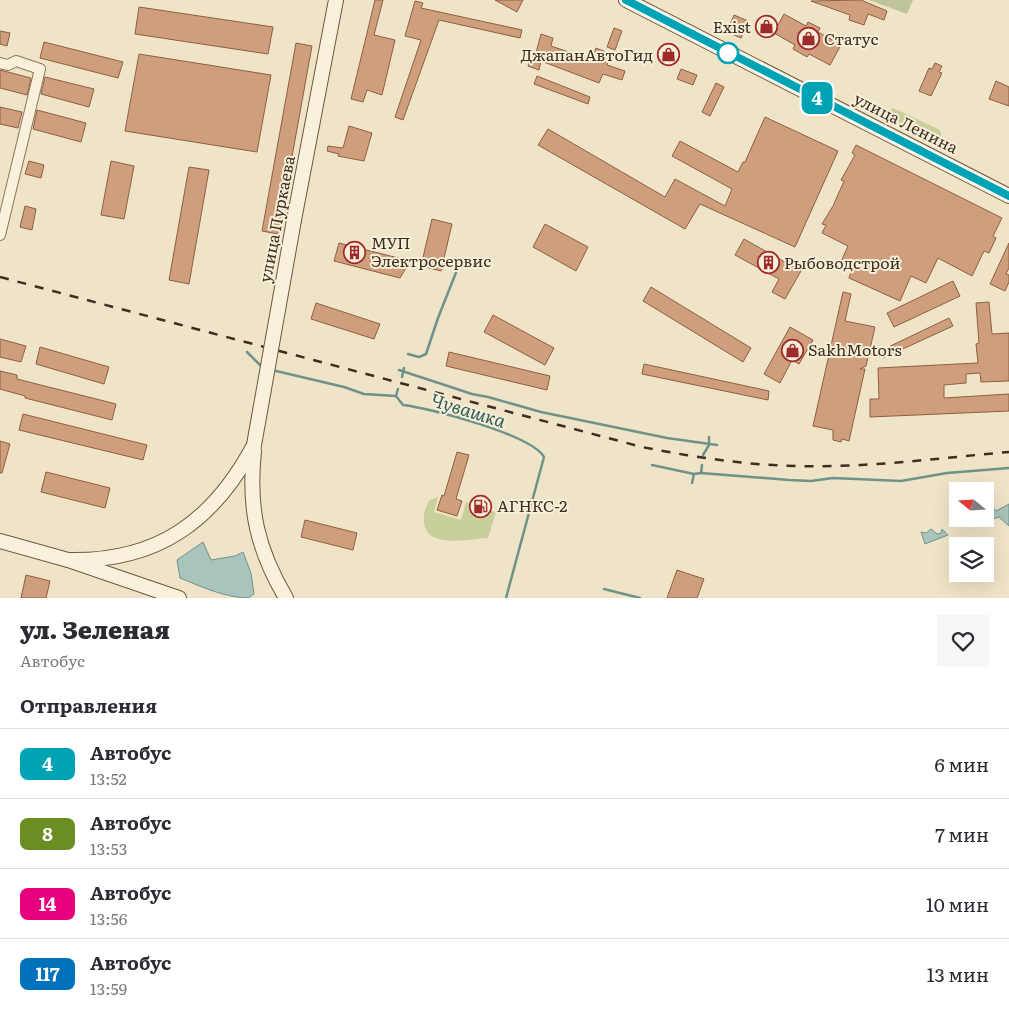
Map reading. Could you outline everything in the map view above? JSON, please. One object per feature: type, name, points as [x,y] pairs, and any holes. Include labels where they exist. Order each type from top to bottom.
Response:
[{"type":"main road","name":"улица Пуркаева","points":[[254,445],[336,0]]},
{"type":"main road","name":"улица Ленина","points":[[626,0],[1009,196]]},
{"type":"main road","points":[[68,560],[110,559],[143,551],[171,537],[197,519],[220,498],[239,473],[254,445]]},
{"type":"main road","points":[[254,445],[251,477],[253,510],[259,542],[271,572],[286,598]]},
{"type":"main road","points":[[0,541],[68,560],[179,598]]},
{"type":"street","points":[[0,63],[8,65],[16,62],[40,69],[0,235]]},
{"type":"green space","points":[[869,0],[913,0],[907,14]]},
{"type":"green space","points":[[893,108],[938,129],[941,132],[941,138],[937,142],[932,141],[887,119],[886,112]]},
{"type":"green space","points":[[438,497],[434,512],[461,520],[466,502],[496,512],[488,538],[450,541],[433,536],[427,531],[424,523],[424,514],[430,500]]},
{"type":"water","points":[[1009,504],[1009,526],[999,517],[994,519],[994,509],[996,511]]},
{"type":"water","points":[[931,529],[937,534],[941,533],[942,529],[948,535],[925,544],[921,532],[926,533]]},
{"type":"water","points":[[203,542],[211,560],[235,556],[243,552],[251,573],[254,594],[249,598],[240,598],[214,591],[180,578],[177,560]]},
{"type":"building","points":[[375,0],[383,0],[374,35],[395,40],[382,95],[367,90],[363,102],[351,99]]},
{"type":"building","points":[[495,0],[523,0],[517,12]]},
{"type":"building","points":[[861,0],[887,11],[884,20],[868,14],[864,25],[849,20],[850,15],[811,1]]},
{"type":"building","points":[[415,1],[423,3],[421,8],[522,30],[520,38],[439,20],[403,120],[395,117],[421,40],[405,36]]},
{"type":"building","points":[[139,7],[273,27],[268,54],[135,34]]},
{"type":"building","name":"Статус","points":[[784,14],[806,26],[808,22],[820,28],[818,32],[841,45],[830,65],[809,54],[807,57],[793,49],[795,45],[774,33],[760,29],[762,21],[778,25]]},
{"type":"building","points":[[734,15],[748,21],[741,38],[727,32]]},
{"type":"building","points":[[614,28],[622,31],[615,50],[607,47]]},
{"type":"building","points":[[0,31],[10,33],[7,46],[0,44]]},
{"type":"building","points":[[541,34],[553,38],[551,46],[592,60],[596,48],[611,54],[607,65],[625,71],[622,80],[603,74],[599,83],[541,61],[539,70],[528,66],[532,52],[536,53]]},
{"type":"building","points":[[44,42],[123,62],[118,78],[40,58]]},
{"type":"building","points":[[296,43],[312,46],[278,234],[262,231]]},
{"type":"building","points":[[139,54],[271,75],[257,152],[125,131]]},
{"type":"building","points":[[935,63],[942,66],[939,72],[942,73],[931,96],[919,91],[929,68],[932,69]]},
{"type":"building","points":[[681,69],[697,75],[693,85],[677,79]]},
{"type":"building","points":[[0,70],[31,78],[27,95],[0,88]]},
{"type":"building","points":[[537,76],[590,97],[588,104],[534,84]]},
{"type":"building","points":[[45,77],[94,89],[89,107],[41,94]]},
{"type":"building","points":[[996,81],[1009,87],[1009,106],[989,99]]},
{"type":"building","points":[[716,83],[724,87],[710,116],[702,112]]},
{"type":"building","points":[[0,107],[22,112],[18,128],[0,124]]},
{"type":"building","points":[[37,110],[86,123],[81,142],[33,129]]},
{"type":"building","points":[[765,117],[838,151],[795,247],[700,204],[685,229],[538,145],[548,129],[665,197],[675,179],[725,206],[732,189],[672,156],[680,141],[738,172],[743,162],[745,162]]},
{"type":"building","points":[[349,126],[372,133],[364,161],[338,156],[339,154],[327,151],[328,146],[343,148]]},
{"type":"building","points":[[856,145],[1002,218],[993,236],[996,238],[989,253],[984,251],[972,276],[938,258],[926,283],[911,276],[900,301],[849,278],[852,269],[840,264],[848,246],[822,233],[826,225],[822,224],[833,206],[844,181],[841,180],[855,155],[852,153]]},
{"type":"building","points":[[29,161],[44,165],[41,178],[25,174]]},
{"type":"building","points":[[111,161],[134,166],[124,219],[101,215]]},
{"type":"building","points":[[189,167],[209,170],[189,284],[169,280]]},
{"type":"building","points":[[25,206],[36,209],[32,230],[20,227]]},
{"type":"building","points":[[432,219],[452,224],[441,271],[421,266]]},
{"type":"building","points":[[545,224],[588,247],[576,271],[533,247]]},
{"type":"building","name":"Рыбоводстрой","points":[[744,239],[801,271],[785,299],[772,292],[779,279],[735,255]]},
{"type":"building","name":"МУП Электросервис","points":[[339,243],[410,261],[400,278],[334,261]]},
{"type":"building","points":[[1009,243],[1009,268],[1006,274],[1009,275],[1009,282],[1005,291],[990,284]]},
{"type":"building","points":[[953,281],[960,296],[894,327],[887,313]]},
{"type":"building","points":[[651,287],[751,348],[743,362],[643,301]]},
{"type":"building","points":[[843,292],[851,294],[845,321],[875,327],[866,366],[860,369],[865,369],[849,441],[842,439],[841,442],[833,440],[833,430],[813,426]]},
{"type":"building","points":[[989,302],[992,334],[1009,333],[1009,381],[981,382],[980,373],[966,374],[966,383],[944,385],[944,398],[1009,394],[1009,411],[870,417],[870,399],[879,399],[878,368],[978,363],[976,344],[979,343],[976,303]]},
{"type":"building","points":[[316,303],[380,324],[374,339],[311,319]]},
{"type":"building","points":[[493,315],[554,348],[545,365],[484,332]]},
{"type":"building","points":[[949,318],[953,326],[883,358],[880,351]]},
{"type":"building","name":"SakhMotors","points":[[790,327],[813,340],[799,364],[792,360],[780,383],[764,374]]},
{"type":"building","points":[[0,339],[26,346],[21,362],[0,357]]},
{"type":"building","points":[[40,347],[109,367],[104,384],[36,364]]},
{"type":"building","points":[[449,352],[550,376],[547,390],[446,366]]},
{"type":"building","points":[[644,364],[769,391],[768,400],[642,374]]},
{"type":"building","points":[[0,371],[17,375],[17,379],[116,404],[112,420],[25,398],[25,396],[0,389]]},
{"type":"building","points":[[23,414],[147,445],[143,460],[19,430]]},
{"type":"building","points":[[0,441],[10,444],[2,473],[0,473]]},
{"type":"building","points":[[457,452],[469,455],[456,499],[462,501],[457,516],[437,510],[442,495],[444,496]]},
{"type":"building","points":[[46,472],[110,488],[105,508],[41,492]]},
{"type":"building","points":[[305,520],[357,533],[353,550],[301,537]]},
{"type":"building","points":[[677,570],[704,579],[697,598],[667,598]]},
{"type":"building","points":[[26,575],[50,581],[46,598],[21,598]]},
{"type":"waterway","points":[[408,354],[419,357],[426,354],[459,265]]},
{"type":"waterway","name":"Чувашка","points":[[247,352],[262,367]]},
{"type":"waterway","points":[[402,377],[404,368]]},
{"type":"waterway","name":"Чувашка","points":[[272,370],[344,387],[364,394],[396,396],[403,405],[435,411],[479,424],[521,440],[536,449],[544,457],[506,598]]},
{"type":"waterway","points":[[399,370],[472,394],[541,412],[667,438],[717,445]]},
{"type":"waterway","name":"Чувашка","points":[[396,396],[398,389]]},
{"type":"waterway","points":[[703,455],[709,445],[709,437]]},
{"type":"waterway","points":[[652,465],[694,474]]},
{"type":"waterway","points":[[701,473],[702,465]]},
{"type":"waterway","points":[[692,483],[694,474],[701,473],[811,481],[833,478],[901,481],[947,473],[1009,468]]},
{"type":"waterway","points":[[604,589],[640,598]]},
{"type":"railway","points":[[0,277],[642,447],[680,454],[758,464],[850,466],[1009,452]]},
{"type":"bus line","name":"4","points":[[626,0],[1009,196]]},
{"type":"place","name":"Exist","points":[[767,27]]},
{"type":"place","name":"Статус","points":[[808,39]]},
{"type":"place","name":"ДжапанАвтоГид","points":[[669,55]]},
{"type":"place","name":"МУП Электросервис","points":[[355,252]]},
{"type":"place","name":"Рыбоводстрой","points":[[768,263]]},
{"type":"place","name":"SakhMotors","points":[[792,350]]},
{"type":"place","name":"АГНКС-2","points":[[481,506]]}]
